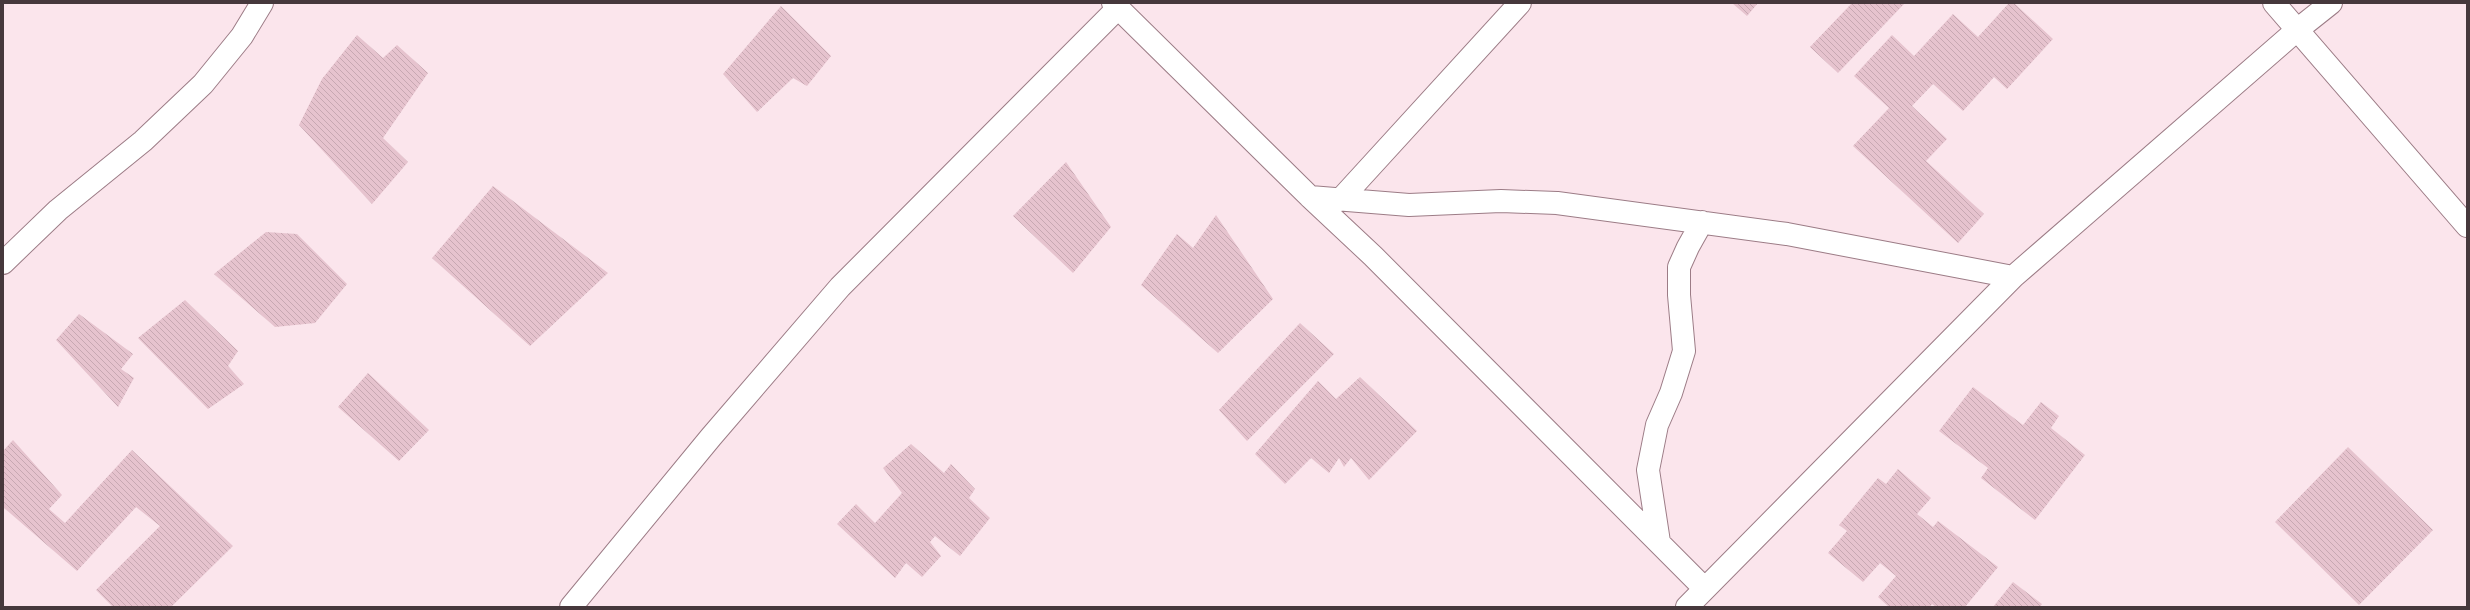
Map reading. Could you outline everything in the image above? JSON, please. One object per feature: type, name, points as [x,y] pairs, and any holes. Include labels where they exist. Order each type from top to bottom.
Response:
[{"type":"street","points":[[3,263],[58,210],[143,141],[203,84],[242,36],[262,3]]},
{"type":"street","points":[[1340,200],[1520,3]]},
{"type":"street","points":[[2274,3],[2467,226]]},
{"type":"street","points":[[1687,607],[1704,588],[2013,277],[2297,30],[2331,3]]},
{"type":"street","points":[[582,604],[711,437],[840,287],[1116,5],[1310,197],[1373,256],[1704,588]]},
{"type":"street","points":[[1310,197],[1409,205],[1501,201],[1557,203],[1788,234],[2013,277]]},
{"type":"street","points":[[1659,542],[1648,470],[1657,425],[1671,393],[1684,351],[1679,295],[1679,267],[1702,222]]},
{"type":"building","points":[[1732,3],[1758,3],[1747,16]]},
{"type":"building","points":[[1852,3],[1905,3],[1838,73],[1810,47]]},
{"type":"building","points":[[2009,3],[2014,3],[2053,39],[2007,89],[1994,77],[1963,111],[1933,84],[1912,106],[1947,139],[1926,161],[1984,214],[1958,243],[1853,146],[1889,108],[1854,76],[1892,35],[1914,56],[1953,14],[1978,37]]},
{"type":"building","points":[[781,6],[831,56],[807,86],[793,78],[757,112],[723,74]]},
{"type":"building","points":[[357,35],[383,58],[397,45],[428,73],[383,138],[408,162],[372,204],[299,125],[322,79]]},
{"type":"building","points":[[1066,162],[1111,227],[1073,273],[1013,216]]},
{"type":"building","points":[[493,186],[608,273],[530,346],[432,258]]},
{"type":"building","points":[[1216,215],[1273,299],[1218,353],[1141,285],[1177,234],[1193,248]]},
{"type":"building","points":[[266,232],[297,234],[347,284],[315,323],[275,327],[214,274]]},
{"type":"building","points":[[185,300],[238,351],[228,366],[244,384],[208,409],[138,338]]},
{"type":"building","points":[[79,314],[133,354],[121,369],[134,378],[118,407],[56,340]]},
{"type":"building","points":[[1300,323],[1334,354],[1247,441],[1219,410]]},
{"type":"building","points":[[368,373],[429,430],[399,461],[338,407]]},
{"type":"building","points":[[1360,377],[1417,431],[1369,480],[1351,458],[1344,467],[1339,458],[1329,473],[1311,458],[1285,484],[1255,454],[1318,381],[1336,399]]},
{"type":"building","points":[[1973,387],[2023,425],[2041,402],[2059,416],[2051,428],[2085,455],[2035,520],[1981,478],[1988,468],[1939,431]]},
{"type":"building","points":[[13,440],[62,495],[49,509],[65,523],[132,450],[233,546],[171,607],[113,607],[96,590],[160,526],[136,507],[77,571],[3,507],[3,451]]},
{"type":"building","points":[[911,444],[944,473],[951,464],[975,489],[969,498],[990,518],[960,556],[935,536],[930,542],[941,556],[922,577],[906,563],[895,578],[837,524],[856,504],[875,523],[902,493],[883,468]]},
{"type":"building","points":[[2348,447],[2433,530],[2359,605],[2275,522]]},
{"type":"building","points":[[1898,469],[1931,498],[1917,514],[1933,527],[1938,521],[1998,567],[1965,607],[1936,607],[1932,604],[1930,607],[1889,607],[1878,597],[1896,576],[1880,563],[1863,582],[1828,553],[1847,531],[1839,525],[1878,478],[1886,484]]},
{"type":"building","points":[[2013,582],[2042,604],[2040,607],[1993,607]]}]
